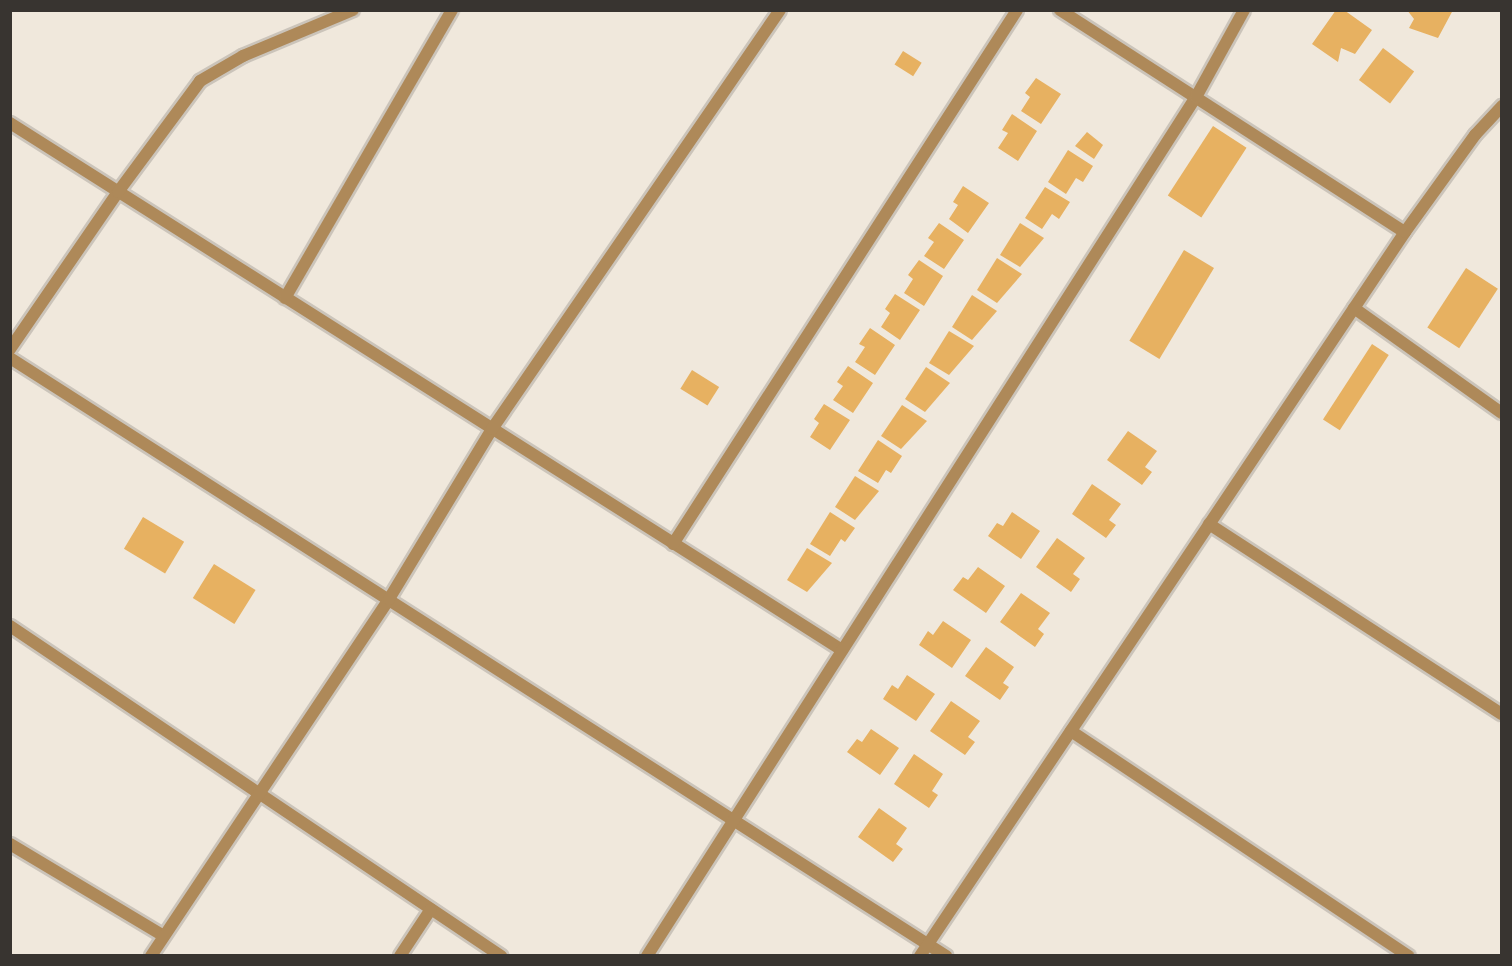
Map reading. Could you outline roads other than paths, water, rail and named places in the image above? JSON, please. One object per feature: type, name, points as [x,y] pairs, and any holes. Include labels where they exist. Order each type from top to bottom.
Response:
[{"type":"street","points":[[10,349],[118,192],[200,81],[243,56],[353,10]]},
{"type":"street","points":[[285,298],[452,10]]},
{"type":"street","points":[[151,956],[389,599],[492,429],[780,10]]},
{"type":"street","points":[[673,544],[1017,10]]},
{"type":"street","points":[[1060,10],[1405,232]]},
{"type":"street","points":[[647,956],[1196,97],[1244,10]]},
{"type":"street","points":[[920,956],[1405,232],[1475,135],[1502,106]]},
{"type":"street","points":[[10,123],[842,650]]},
{"type":"street","points":[[1354,308],[1502,412]]},
{"type":"street","points":[[10,358],[946,956]]},
{"type":"street","points":[[1209,524],[1502,714]]},
{"type":"street","points":[[10,626],[501,956]]},
{"type":"street","points":[[1071,730],[1409,956]]},
{"type":"street","points":[[10,844],[164,936]]},
{"type":"street","points":[[400,956],[431,909]]}]
